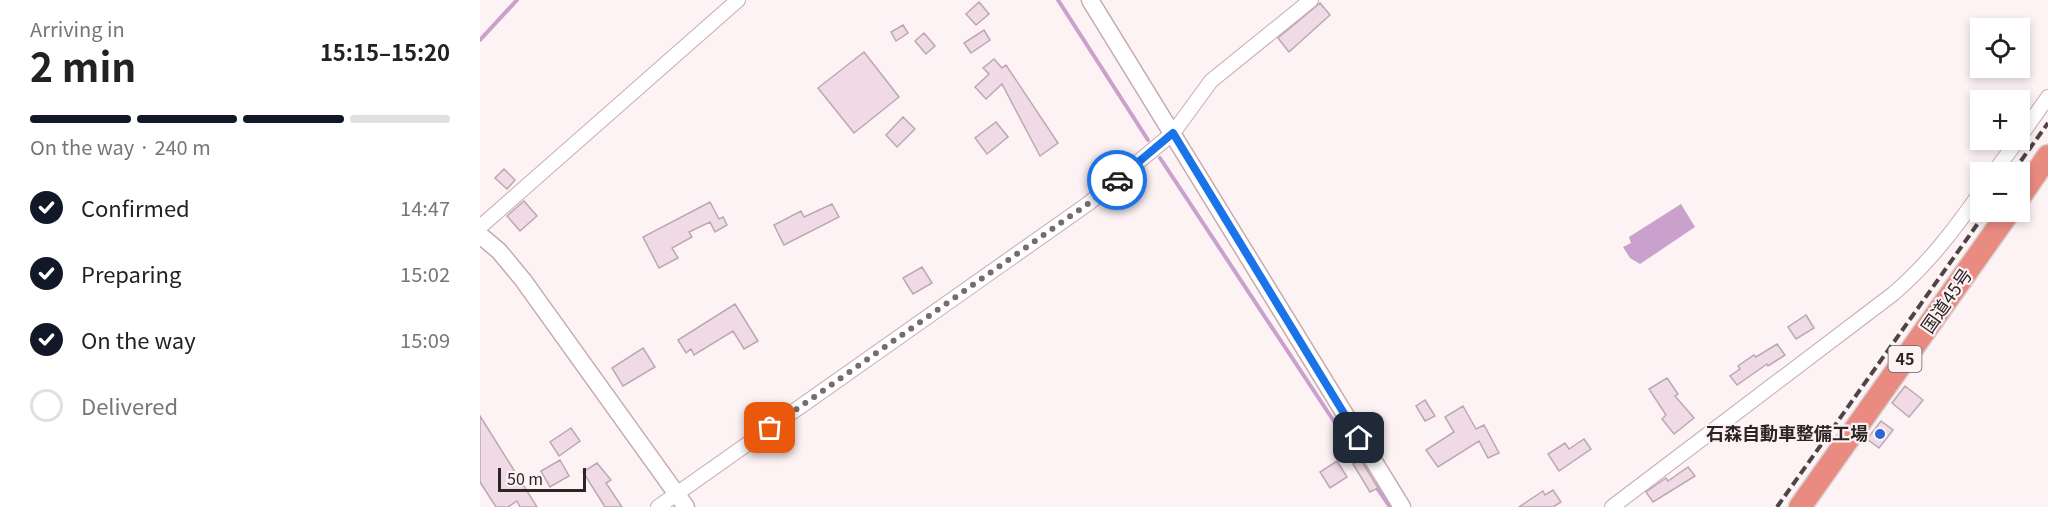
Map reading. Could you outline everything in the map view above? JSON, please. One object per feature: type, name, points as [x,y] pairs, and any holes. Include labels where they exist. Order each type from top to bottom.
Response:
[{"type":"highway","points":[[2030,182],[2048,156]]},
{"type":"highway","name":"国道45号","points":[[1800,507],[2002,222]]},
{"type":"street","points":[[480,227],[738,0]]},
{"type":"street","points":[[1090,0],[1402,507]]},
{"type":"street","points":[[658,507],[681,500],[1089,203],[1173,133],[1211,81],[1311,0]]},
{"type":"street","points":[[2030,122],[2048,97]]},
{"type":"street","points":[[1612,507],[1893,294],[1919,271],[1970,207]]},
{"type":"street","points":[[480,235],[499,251],[523,280],[681,500]]},
{"type":"shaded area","points":[[1681,204],[1695,227],[1640,264],[1630,258],[1623,247],[1631,243],[1629,237]]},
{"type":"building","points":[[979,2],[989,14],[976,25],[966,14]]},
{"type":"building","points":[[1320,3],[1330,15],[1289,52],[1278,38]]},
{"type":"building","points":[[903,25],[908,33],[896,41],[891,32]]},
{"type":"building","points":[[984,30],[990,40],[971,53],[964,43]]},
{"type":"building","points":[[924,33],[935,46],[926,54],[915,41]]},
{"type":"building","points":[[864,52],[899,97],[854,133],[818,88]]},
{"type":"building","points":[[994,59],[1002,68],[1006,65],[1058,143],[1040,156],[1002,84],[986,99],[975,87],[989,74],[983,68]]},
{"type":"building","points":[[903,117],[915,129],[897,147],[886,135]]},
{"type":"building","points":[[996,122],[1008,137],[987,154],[975,138]]},
{"type":"building","points":[[504,169],[515,180],[507,189],[495,178]]},
{"type":"building","points":[[524,201],[537,216],[520,231],[507,216]]},
{"type":"building","points":[[710,202],[719,219],[723,217],[727,225],[715,232],[710,222],[689,232],[692,237],[672,248],[678,258],[659,268],[643,237]]},
{"type":"building","points":[[832,204],[839,217],[784,245],[774,225],[801,211],[804,217]]},
{"type":"building","points":[[922,267],[932,283],[913,294],[903,278]]},
{"type":"building","points":[[735,304],[758,341],[744,349],[733,331],[694,355],[691,349],[686,353],[678,340]]},
{"type":"building","points":[[1806,315],[1814,328],[1796,339],[1788,327]]},
{"type":"building","points":[[1777,344],[1785,355],[1768,366],[1767,364],[1737,385],[1730,376],[1740,369],[1738,366]]},
{"type":"building","points":[[643,348],[655,367],[623,386],[612,368]]},
{"type":"building","points":[[1667,378],[1678,394],[1675,396],[1694,418],[1674,434],[1662,419],[1666,415],[1649,389]]},
{"type":"building","points":[[1905,386],[1923,400],[1909,417],[1892,403]]},
{"type":"building","points":[[1425,400],[1435,416],[1425,421],[1416,406]]},
{"type":"building","points":[[1463,406],[1476,429],[1484,425],[1499,453],[1488,458],[1479,441],[1438,467],[1426,450],[1454,432],[1445,417]]},
{"type":"building","points":[[480,416],[537,507],[520,507],[517,501],[508,507],[496,507],[480,482]]},
{"type":"building","name":"石森自動車整備工場","points":[[1881,421],[1893,430],[1879,448],[1867,439]]},
{"type":"building","points":[[571,428],[580,441],[559,456],[550,442]]},
{"type":"building","points":[[1584,439],[1591,449],[1559,471],[1548,454],[1565,443],[1569,449]]},
{"type":"building","points":[[560,460],[569,476],[550,487],[541,471]]},
{"type":"building","points":[[1361,460],[1378,488],[1370,492],[1353,464]]},
{"type":"building","points":[[1337,461],[1347,477],[1330,488],[1320,472]]},
{"type":"building","points":[[597,463],[611,480],[606,483],[622,507],[605,507],[583,472]]},
{"type":"building","points":[[1688,467],[1695,476],[1653,502],[1646,492],[1666,478],[1668,481]]},
{"type":"building","points":[[1553,490],[1561,502],[1553,507],[1519,507],[1543,491],[1545,495]]},
{"type":"waterway","points":[[480,40],[517,0]]},
{"type":"waterway","points":[[1058,0],[1148,140]]},
{"type":"waterway","points":[[1160,158],[1345,438]]},
{"type":"waterway","points":[[1352,449],[1361,463]]},
{"type":"waterway","points":[[1375,485],[1390,507]]},
{"type":"railway","points":[[2020,162],[2048,123]]},
{"type":"railway","points":[[1777,507],[1979,222]]},
{"type":"way so far","points":[[770,428],[1089,203],[1117,180]]},
{"type":"place","name":"石森自動車整備工場","points":[[1880,434]]},
{"type":"route","points":[[1117,180],[1173,133],[1359,438]]}]
